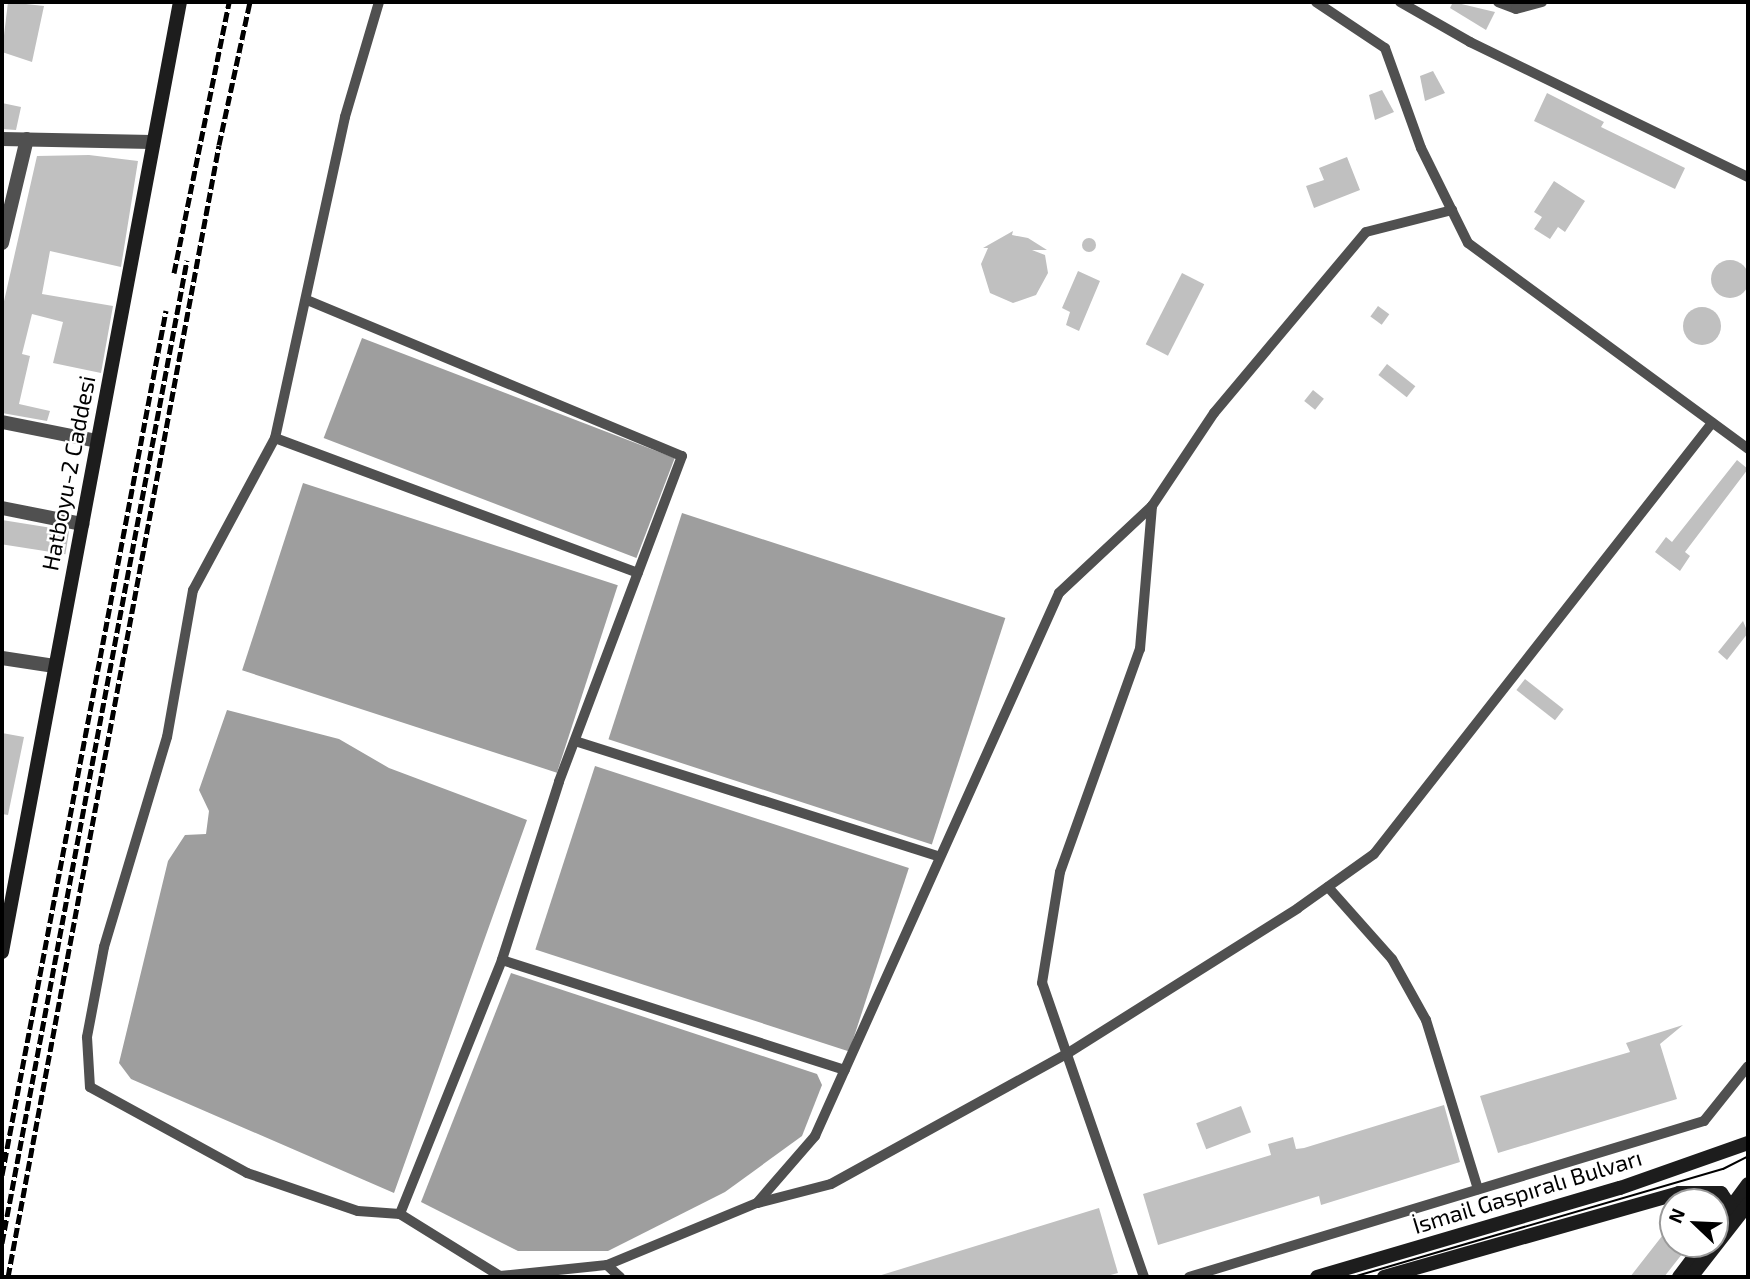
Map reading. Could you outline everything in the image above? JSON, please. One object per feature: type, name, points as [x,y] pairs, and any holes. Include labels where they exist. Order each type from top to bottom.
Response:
[{"type":"main road","name":"Hatboyu-2 Caddesi","points":[[2,952],[6,913],[180,2]]},
{"type":"main road","name":"İsmail Gaspıralı Bulvarı","points":[[1317,1277],[1620,1188],[1748,1143]]},
{"type":"main road","points":[[1729,1210],[1748,1184]]},
{"type":"main road","points":[[1384,1277],[1679,1194],[1721,1194],[1731,1208]]},
{"type":"main road","points":[[1691,1277],[1748,1204]]},
{"type":"main road","points":[[1679,1277],[1693,1258]]},
{"type":"street","points":[[2,139],[152,142]]},
{"type":"street","points":[[2,239],[27,139]]},
{"type":"street","points":[[2,422],[97,441]]},
{"type":"street","points":[[2,508],[82,524]]},
{"type":"street","points":[[2,658],[54,666]]},
{"type":"lane","points":[[379,2],[345,117],[275,438],[193,590],[167,737],[104,947],[87,1037],[90,1087],[247,1173],[358,1211],[400,1214],[499,1277],[607,1265],[757,1203],[831,1184],[1065,1055],[1328,887],[1374,854],[1712,423]]},
{"type":"lane","points":[[1316,2],[1385,48],[1421,148],[1468,243],[1748,449]]},
{"type":"lane","points":[[1400,2],[1470,42],[1748,177]]},
{"type":"lane","points":[[1499,2],[1516,9],[1542,2]]},
{"type":"lane","points":[[757,1203],[815,1136],[938,856],[1059,593],[1152,506],[1214,412],[1366,232],[1452,211]]},
{"type":"lane","points":[[307,300],[682,456],[575,741],[502,960],[400,1214]]},
{"type":"lane","points":[[275,438],[638,573]]},
{"type":"lane","points":[[1144,1277],[1042,983],[1060,872],[1140,649],[1152,506]]},
{"type":"lane","points":[[575,741],[938,856]]},
{"type":"lane","points":[[1328,887],[1392,959],[1426,1020],[1478,1189]]},
{"type":"lane","points":[[502,960],[845,1070]]},
{"type":"lane","points":[[1189,1277],[1704,1121],[1748,1066]]},
{"type":"lane","points":[[607,1265],[620,1277]]},
{"type":"shaded area","points":[[362,338],[675,458],[636,558],[324,438]]},
{"type":"shaded area","points":[[303,483],[618,585],[557,773],[242,670]]},
{"type":"shaded area","points":[[682,513],[1005,618],[932,844],[608,739]]},
{"type":"shaded area","points":[[227,710],[339,739],[389,768],[527,820],[394,1193],[131,1079],[119,1063],[168,861],[185,835],[206,834],[209,811],[199,790]]},
{"type":"shaded area","points":[[595,766],[909,868],[849,1052],[535,950]]},
{"type":"shaded area","points":[[511,973],[817,1074],[822,1085],[802,1136],[725,1192],[608,1251],[518,1251],[421,1202]]},
{"type":"building","points":[[8,2],[44,6],[32,62],[2,52]]},
{"type":"building","points":[[1453,2],[1495,12],[1486,30],[1450,8]]},
{"type":"building","points":[[1433,71],[1445,93],[1425,101],[1420,76]]},
{"type":"building","points":[[1382,90],[1394,112],[1375,120],[1369,95]]},
{"type":"building","points":[[1547,93],[1604,122],[1601,127],[1685,168],[1675,189],[1534,121]]},
{"type":"building","points":[[2,103],[21,107],[16,130],[2,129]]},
{"type":"building","points":[[89,155],[138,161],[121,267],[50,251],[42,294],[113,306],[101,373],[53,363],[63,322],[32,314],[22,354],[30,356],[19,404],[50,411],[47,421],[2,413],[2,310],[37,156]]},
{"type":"building","points":[[1347,157],[1360,190],[1314,208],[1306,186],[1324,180],[1319,168]]},
{"type":"building","points":[[1554,181],[1585,201],[1565,232],[1558,227],[1550,239],[1534,229],[1542,217],[1534,212]]},
{"type":"building","points":[[1013,231],[1012,235],[1028,238],[1047,250],[1032,250],[1045,255],[1048,273],[1036,295],[1013,303],[990,293],[981,264],[988,248],[983,248]]},
{"type":"building","points":[[1089,238],[1094,240],[1094,250],[1089,252],[1084,250],[1082,245],[1084,240]]},
{"type":"building","points":[[1730,260],[1743,266],[1749,279],[1743,292],[1730,298],[1717,292],[1711,279],[1717,266]]},
{"type":"building","points":[[1078,271],[1100,281],[1079,331],[1066,325],[1070,312],[1062,308]]},
{"type":"building","points":[[1182,273],[1204,284],[1168,356],[1146,344]]},
{"type":"building","points":[[1378,306],[1389,314],[1382,325],[1370,317]]},
{"type":"building","points":[[1702,307],[1716,312],[1721,326],[1716,340],[1702,345],[1688,340],[1683,326],[1688,312]]},
{"type":"building","points":[[1387,364],[1415,386],[1407,397],[1378,375]]},
{"type":"building","points":[[1313,390],[1324,399],[1315,410],[1304,401]]},
{"type":"building","points":[[1737,460],[1748,469],[1685,552],[1690,556],[1680,571],[1655,552],[1666,537],[1672,542]]},
{"type":"building","points":[[2,520],[69,531],[65,554],[2,544]]},
{"type":"building","points":[[1743,621],[1748,633],[1727,660],[1718,652]]},
{"type":"building","points":[[1525,679],[1564,709],[1555,720],[1516,690]]},
{"type":"building","points":[[2,733],[24,737],[8,815],[2,814]]},
{"type":"building","points":[[1683,1025],[1660,1044],[1677,1099],[1498,1153],[1480,1096],[1630,1052],[1626,1043]]},
{"type":"building","points":[[1444,1105],[1460,1162],[1321,1205],[1319,1196],[1158,1245],[1143,1194],[1271,1155],[1268,1144],[1293,1137],[1296,1149],[1304,1148]]},
{"type":"building","points":[[1241,1106],[1251,1132],[1206,1149],[1196,1123]]},
{"type":"building","points":[[1099,1208],[1118,1273],[1103,1277],[875,1277]]},
{"type":"building","points":[[1659,1240],[1659,1258],[1679,1258],[1664,1277],[1630,1277]]},
{"type":"tram line","points":[[1353,1277],[1723,1169],[1748,1156]]},
{"type":"railway","points":[[174,273],[229,2]]},
{"type":"railway","points":[[8,1277],[219,145],[250,2]]},
{"type":"railway","points":[[2,1243],[187,260]]},
{"type":"railway","points":[[2,1175],[166,310]]}]
